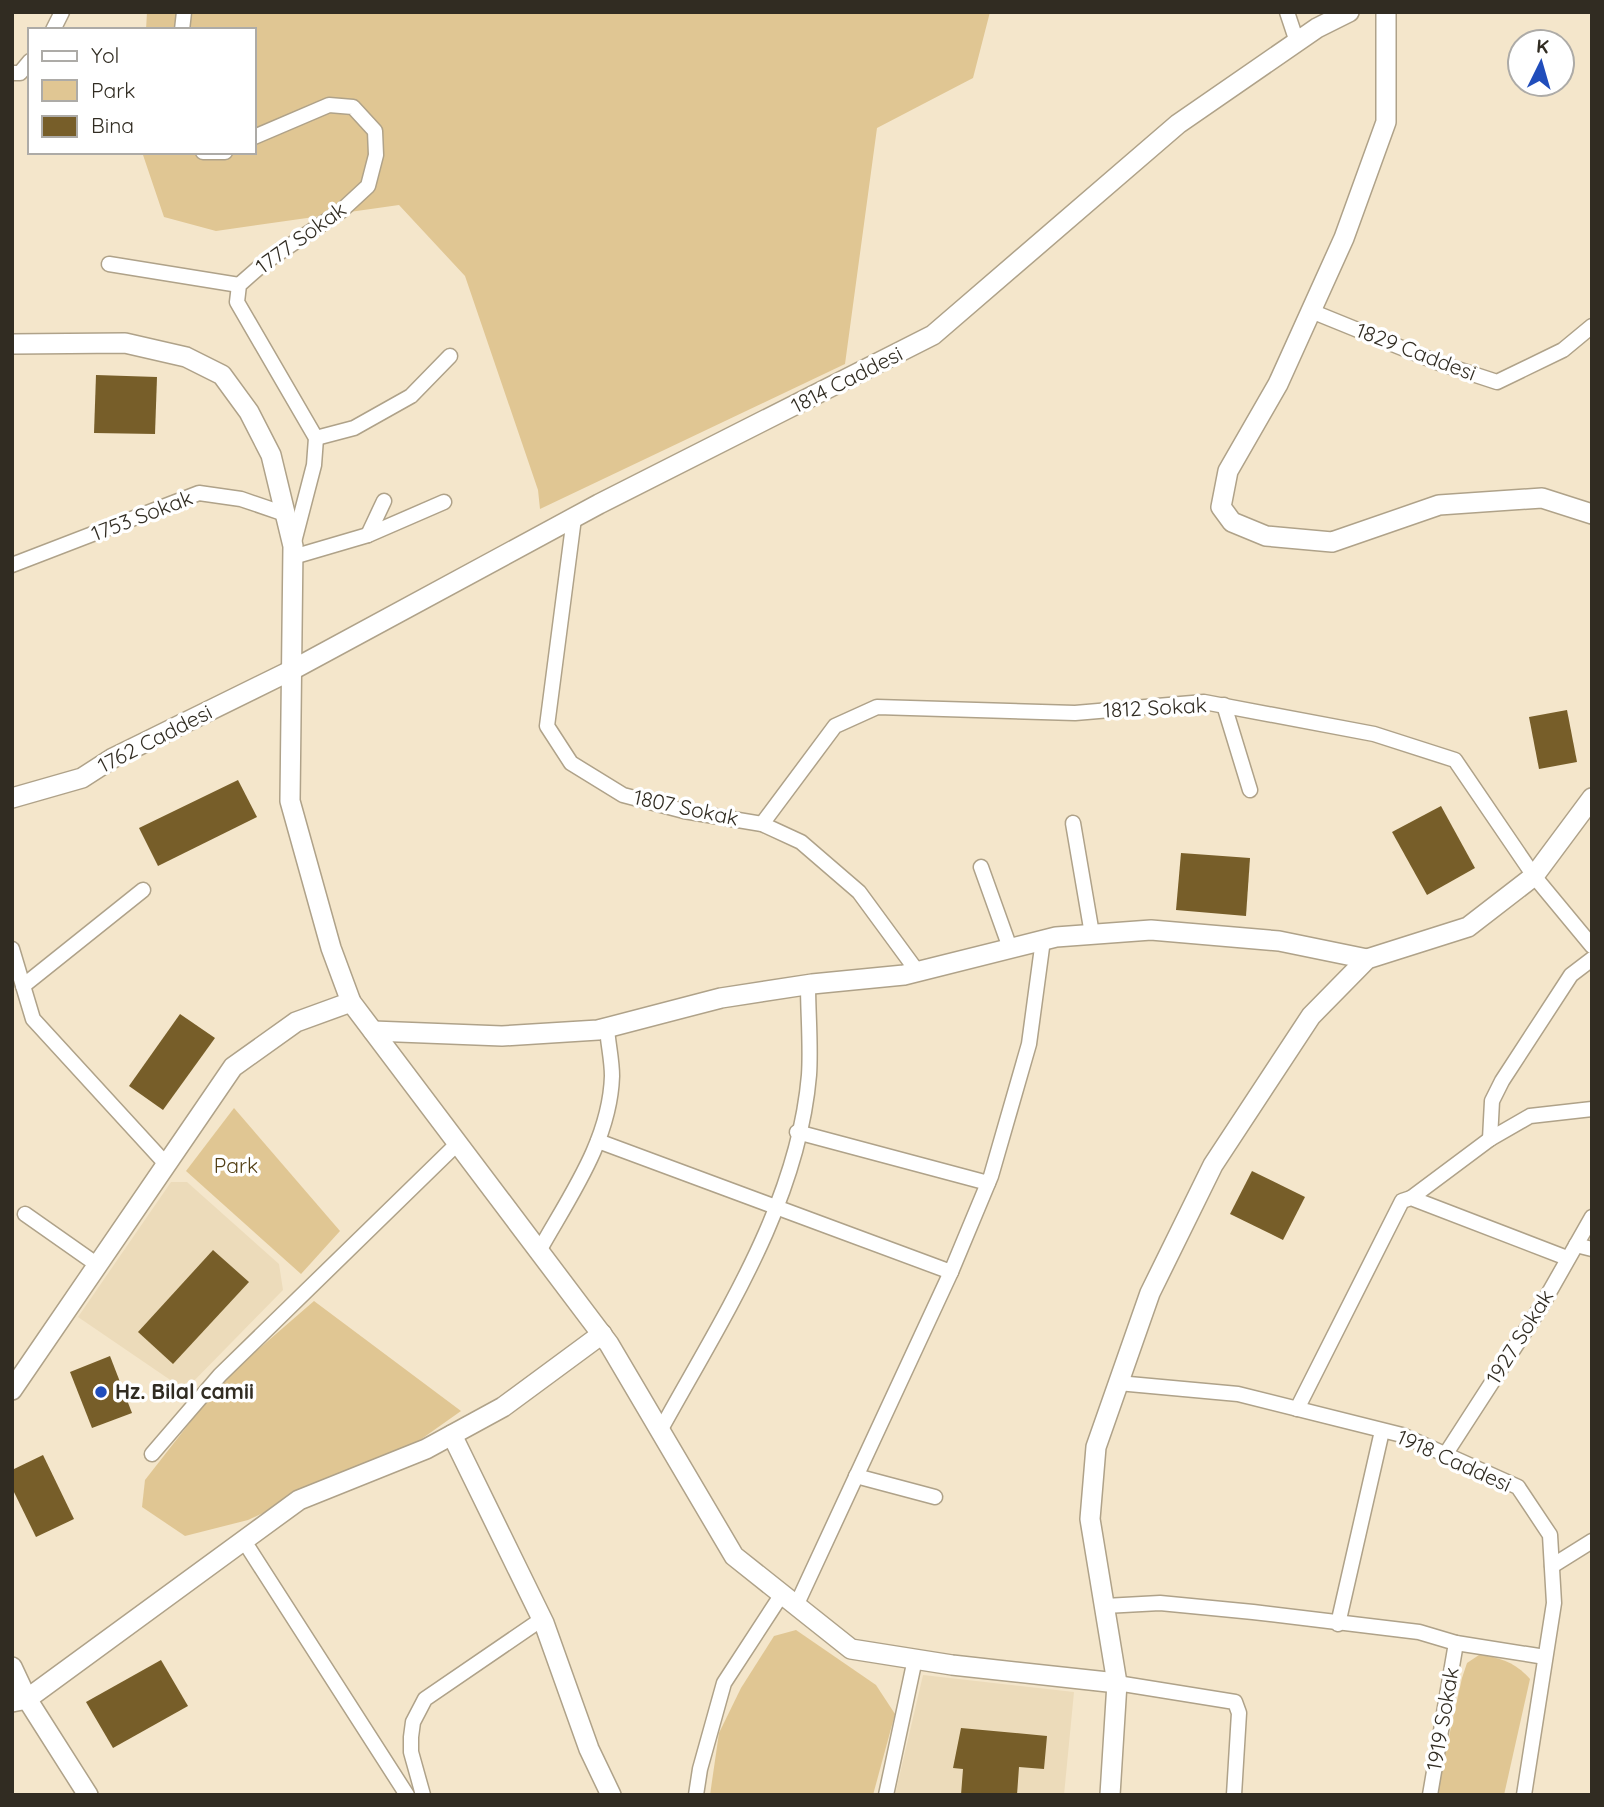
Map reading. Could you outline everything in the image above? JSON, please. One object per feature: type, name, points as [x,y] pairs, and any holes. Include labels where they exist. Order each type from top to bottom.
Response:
[{"type":"street","points":[[53,28],[62,12]]},
{"type":"street","points":[[1287,12],[1297,43]]},
{"type":"street","name":"1814 Caddesi","points":[[294,669],[574,518],[933,335],[1178,124],[1297,43],[1349,12]]},
{"type":"street","points":[[1386,12],[1386,122],[1344,238],[1278,384],[1228,471],[1221,507],[1232,522],[1266,537],[1332,542],[1439,505],[1542,498],[1592,514]]},
{"type":"street","points":[[12,73],[20,73],[28,63]]},
{"type":"street","name":"1777 Sokak","points":[[256,136],[328,105],[353,107],[375,131],[376,155],[368,186],[341,211],[264,263],[239,285],[237,302],[316,438]]},
{"type":"street","points":[[109,264],[239,285]]},
{"type":"street","name":"1829 Caddesi","points":[[1311,311],[1439,363],[1497,382],[1563,349],[1592,326]]},
{"type":"street","points":[[12,344],[125,343],[186,357],[222,375],[249,412],[271,455],[293,552],[294,669],[290,802],[331,948],[351,1002],[602,1334],[734,1556],[851,1648],[915,1659],[1117,1683],[1145,1690],[1235,1702],[1239,1713],[1234,1795]]},
{"type":"street","points":[[293,552],[314,465],[316,438],[354,428],[411,396],[450,356]]},
{"type":"street","name":"1753 Sokak","points":[[12,565],[200,493],[241,499],[285,513]]},
{"type":"street","points":[[368,535],[384,501]]},
{"type":"street","points":[[293,552],[368,535],[444,502]]},
{"type":"street","name":"1807 Sokak","points":[[574,518],[547,726],[571,764],[623,795],[684,811],[762,824],[801,842],[859,892],[917,971]]},
{"type":"street","name":"1762 Caddesi","points":[[12,798],[82,778],[113,758],[294,669]]},
{"type":"street","name":"1812 Sokak","points":[[762,824],[835,726],[877,707],[1075,713],[1204,702],[1374,734],[1455,760],[1534,876]]},
{"type":"street","points":[[1224,705],[1250,790]]},
{"type":"street","points":[[1110,1795],[1117,1683],[1090,1519],[1096,1447],[1150,1293],[1213,1165],[1311,1016],[1367,959],[1468,927],[1534,876],[1592,798]]},
{"type":"street","points":[[1073,822],[1092,934]]},
{"type":"street","points":[[981,867],[1010,948]]},
{"type":"street","points":[[1534,876],[1592,946]]},
{"type":"street","points":[[23,986],[143,890]]},
{"type":"street","points":[[373,1031],[502,1036],[607,1028],[721,998],[917,971],[1043,940],[1092,934],[1151,930],[1279,941],[1367,959]]},
{"type":"street","points":[[696,1795],[700,1769],[723,1683],[789,1600],[856,1476],[951,1272],[988,1183],[1029,1044],[1043,940]]},
{"type":"street","points":[[12,949],[33,1019],[165,1163]]},
{"type":"street","points":[[1490,1139],[1492,1101],[1502,1081],[1570,975],[1592,959]]},
{"type":"street","points":[[660,1431],[751,1266],[791,1164],[809,1076],[808,985]]},
{"type":"street","points":[[13,1386],[99,1266],[165,1163],[233,1067],[296,1022],[351,1002]]},
{"type":"street","points":[[539,1251],[593,1155],[598,1141],[612,1077],[607,1028]]},
{"type":"street","points":[[1297,1409],[1402,1201],[1411,1198],[1490,1139],[1530,1116],[1592,1110]]},
{"type":"street","points":[[797,1132],[988,1183]]},
{"type":"street","points":[[598,1141],[951,1272]]},
{"type":"street","points":[[152,1454],[220,1375],[458,1143]]},
{"type":"street","points":[[1411,1198],[1567,1258]]},
{"type":"street","points":[[25,1214],[99,1266]]},
{"type":"street","name":"1927 Sokak","points":[[1445,1455],[1542,1305],[1592,1217]]},
{"type":"street","points":[[1576,1245],[1592,1249]]},
{"type":"street","points":[[20,1701],[299,1500],[426,1449],[452,1435],[503,1407],[602,1334]]},
{"type":"street","name":"1918 Caddesi","points":[[1118,1383],[1238,1394],[1402,1436],[1518,1487],[1550,1535],[1554,1603],[1524,1795]]},
{"type":"street","points":[[1338,1624],[1382,1431]]},
{"type":"street","points":[[452,1435],[542,1619],[589,1749],[611,1795]]},
{"type":"street","points":[[856,1476],[935,1497]]},
{"type":"street","points":[[244,1541],[407,1795]]},
{"type":"street","points":[[1552,1566],[1592,1541]]},
{"type":"street","points":[[1105,1606],[1160,1603],[1419,1632],[1457,1643],[1545,1657]]},
{"type":"street","points":[[423,1795],[411,1752],[411,1737],[413,1722],[425,1699],[542,1619]]},
{"type":"street","name":"1919 Sokak","points":[[1430,1795],[1457,1643]]},
{"type":"street","points":[[886,1795],[915,1659]]},
{"type":"street","points":[[12,1668],[20,1701],[88,1795]]},
{"type":"shaded area","points":[[171,1182],[187,1182],[279,1264],[283,1290],[185,1390],[78,1317]]},
{"type":"shaded area","points":[[923,1675],[1074,1692],[1064,1795],[895,1795]]},
{"type":"green space","points":[[147,12],[990,12],[973,78],[877,128],[845,364],[540,509],[538,490],[465,276],[399,205],[216,231],[164,217],[143,154],[256,154],[256,28],[146,28]]},
{"type":"green space","name":"Park","points":[[234,1108],[340,1231],[301,1274],[186,1171]]},
{"type":"green space","points":[[314,1301],[461,1411],[420,1440],[248,1520],[185,1536],[142,1507],[145,1480],[223,1380]]},
{"type":"green space","points":[[796,1630],[876,1685],[895,1714],[873,1795],[710,1795],[719,1733],[741,1688],[774,1636]]},
{"type":"green space","points":[[1479,1655],[1507,1662],[1530,1679],[1504,1795],[1436,1795],[1462,1678],[1467,1663]]},
{"type":"building","points":[[96,375],[157,377],[155,434],[94,433]]},
{"type":"building","points":[[1567,710],[1577,762],[1539,769],[1529,717]]},
{"type":"building","points":[[238,780],[257,817],[158,866],[139,828]]},
{"type":"building","points":[[1441,806],[1475,868],[1427,895],[1392,832]]},
{"type":"building","points":[[1181,853],[1250,858],[1246,916],[1176,910]]},
{"type":"building","points":[[180,1014],[215,1038],[163,1110],[129,1086]]},
{"type":"building","points":[[1252,1171],[1305,1197],[1283,1240],[1230,1214]]},
{"type":"building","points":[[213,1250],[249,1282],[173,1364],[138,1332]]},
{"type":"building","name":"Hz. Bilal camii","points":[[110,1356],[132,1413],[92,1428],[70,1372]]},
{"type":"building","points":[[43,1455],[74,1519],[36,1537],[12,1488],[12,1470]]},
{"type":"building","points":[[161,1660],[188,1706],[113,1748],[86,1702]]},
{"type":"building","points":[[961,1728],[1047,1736],[1044,1769],[1019,1767],[1017,1795],[961,1795],[963,1769],[953,1768]]},
{"type":"place","name":"Hz. Bilal camii","points":[[101,1392]]}]
